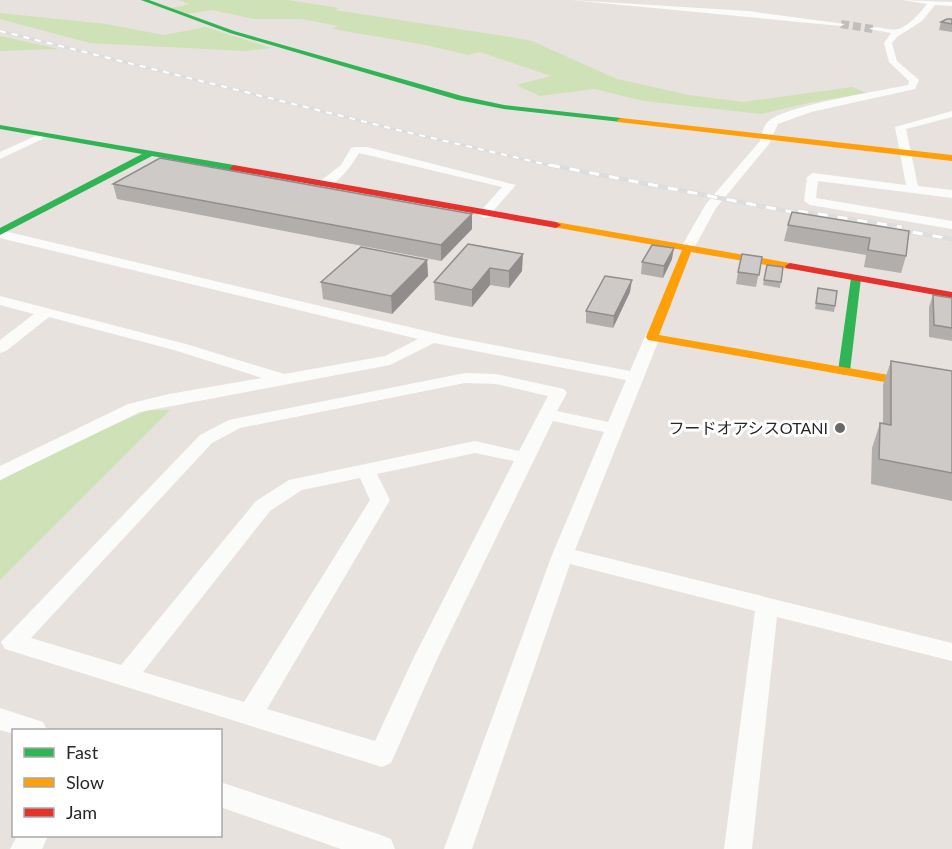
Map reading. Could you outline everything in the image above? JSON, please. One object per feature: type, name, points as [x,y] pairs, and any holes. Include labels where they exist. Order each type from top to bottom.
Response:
[{"type":"street","points":[[144,0],[232,32],[472,100],[544,113],[952,158]]},
{"type":"street","points":[[574,0],[655,3],[841,24]]},
{"type":"street","points":[[906,0],[952,4]]},
{"type":"street","points":[[458,849],[563,555],[687,249],[710,207],[767,138],[769,128],[774,122],[790,115],[912,87],[914,80],[893,62],[888,43],[919,19],[933,2]]},
{"type":"street","points":[[873,28],[900,32]]},
{"type":"street","points":[[913,189],[900,127],[952,114]]},
{"type":"street","points":[[0,127],[952,296]]},
{"type":"street","points":[[0,156],[46,135]]},
{"type":"street","points":[[323,185],[345,167],[355,150],[367,150],[510,185],[484,213]]},
{"type":"street","points":[[0,233],[151,153]]},
{"type":"street","points":[[952,194],[813,177],[810,201],[952,225]]},
{"type":"street","points":[[0,233],[433,337],[635,377]]},
{"type":"street","points":[[844,371],[856,278]]},
{"type":"street","points":[[0,300],[283,378]]},
{"type":"street","points":[[0,348],[46,312]]},
{"type":"street","points":[[0,474],[134,408],[169,399],[390,360],[433,337]]},
{"type":"street","points":[[652,337],[952,390]]},
{"type":"street","points":[[465,378],[496,379],[558,393],[526,458],[426,657],[382,755],[13,642],[206,439],[235,424],[465,378]]},
{"type":"street","points":[[547,414],[615,429]]},
{"type":"street","points":[[126,676],[263,506],[296,485],[475,447],[526,458]]},
{"type":"street","points":[[250,715],[380,500],[366,470]]},
{"type":"street","points":[[563,555],[952,652]]},
{"type":"street","points":[[738,849],[767,606]]},
{"type":"street","points":[[0,719],[31,729]]},
{"type":"street","points":[[222,795],[381,849]]},
{"type":"street","points":[[24,849],[33,837]]},
{"type":"green space","points":[[178,0],[288,0],[339,8],[335,10],[517,38],[532,41],[617,79],[689,95],[743,102],[852,87],[867,93],[761,114],[644,101],[594,89],[540,96],[516,85],[551,76],[480,52],[468,55],[421,44],[332,29],[338,26],[302,19],[254,19],[212,10],[187,14],[171,8],[190,4]]},
{"type":"green space","points":[[0,13],[106,24],[164,35],[205,27],[271,48],[244,51],[90,43],[0,19]]},
{"type":"green space","points":[[0,36],[59,49],[0,51]]},
{"type":"green space","points":[[148,410],[170,410],[0,580],[0,481],[66,446]]},
{"type":"building","points":[[952,19],[952,24],[941,22]]},
{"type":"building","points":[[160,158],[472,214],[441,245],[113,184]]},
{"type":"building","points":[[792,212],[909,231],[906,256],[868,250],[870,238],[788,225]]},
{"type":"building","points":[[468,244],[523,254],[509,271],[490,268],[472,290],[434,282]]},
{"type":"building","points":[[652,245],[674,248],[664,266],[642,262]]},
{"type":"building","points":[[361,247],[427,260],[391,296],[321,282]]},
{"type":"building","points":[[742,254],[762,257],[759,275],[738,272]]},
{"type":"building","points":[[767,265],[783,267],[781,282],[764,280]]},
{"type":"building","points":[[605,276],[632,280],[614,316],[586,311]]},
{"type":"building","points":[[818,288],[837,291],[835,306],[816,303]]},
{"type":"building","points":[[933,295],[952,298],[952,328],[934,325]]},
{"type":"building","points":[[891,361],[952,371],[952,473],[879,459],[880,423],[891,425]]},
{"type":"tunnel","points":[[841,24],[873,29]]},
{"type":"railway","points":[[0,31],[557,167]]},
{"type":"railway","points":[[550,165],[807,215]]},
{"type":"railway","points":[[798,211],[902,227]]},
{"type":"railway","points":[[893,229],[952,239]]},
{"type":"traffic: fast","points":[[144,0],[232,32],[461,98],[504,107],[621,120]]},
{"type":"traffic: fast","points":[[0,127],[234,168]]},
{"type":"traffic: fast","points":[[0,232],[151,153]]},
{"type":"traffic: fast","points":[[844,371],[856,278]]},
{"type":"traffic: slow","points":[[621,120],[952,158]]},
{"type":"traffic: slow","points":[[556,225],[790,266]]},
{"type":"traffic: slow","points":[[687,249],[652,337],[952,390]]},
{"type":"traffic: jam","points":[[234,168],[556,225]]},
{"type":"traffic: jam","points":[[790,266],[952,295]]},
{"type":"place","name":"フードオアシスOTANI","points":[[840,428]]}]
